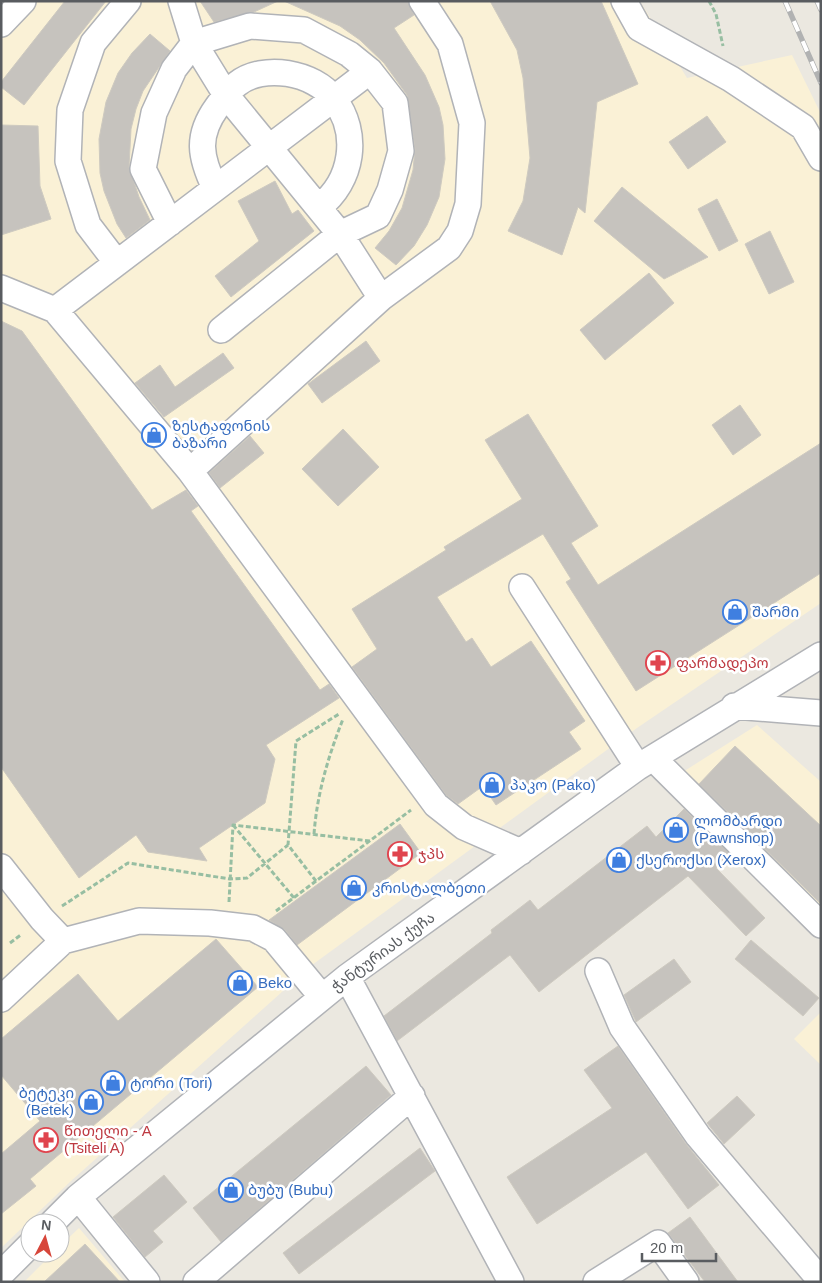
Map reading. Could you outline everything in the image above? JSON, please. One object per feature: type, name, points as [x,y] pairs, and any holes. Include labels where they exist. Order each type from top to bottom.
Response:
[{"type":"street","points":[[1,24],[23,1]]},
{"type":"street","points":[[117,263],[88,225],[68,161],[70,110],[93,43],[128,1]]},
{"type":"street","points":[[181,1],[194,43],[226,95],[340,234],[381,298]]},
{"type":"street","points":[[190,471],[381,298],[449,248],[460,231],[468,204],[472,123],[450,44],[422,1]]},
{"type":"street","points":[[624,1],[639,28],[730,79],[803,127],[821,158]]},
{"type":"street","points":[[170,223],[143,169],[154,113],[174,69],[194,43],[250,26],[304,30],[349,54],[370,71],[395,103],[401,151],[390,190],[378,216],[340,234],[221,330]]},
{"type":"street","points":[[55,310],[370,71]]},
{"type":"street","points":[[215,188],[206,170],[202,146],[206,122],[226,95],[238,83],[264,73],[292,74],[318,85],[334,99],[348,128],[350,155],[343,180],[319,207]]},
{"type":"street","points":[[1,288],[55,310],[190,471],[353,705],[436,805],[464,827],[521,852]]},
{"type":"street","points":[[522,587],[646,762],[821,925]]},
{"type":"street","name":"ჭანტურიას ქუჩა","points":[[62,1213],[78,1197],[347,977],[646,762],[734,706],[821,655]]},
{"type":"street","points":[[734,706],[821,713]]},
{"type":"street","points":[[1,867],[42,919],[63,941]]},
{"type":"street","points":[[1,999],[63,941],[139,921],[253,928],[274,939],[322,996]]},
{"type":"street","points":[[598,971],[622,1027],[698,1136],[821,1281]]},
{"type":"street","points":[[347,977],[511,1282]]},
{"type":"street","points":[[196,1282],[412,1096]]},
{"type":"street","points":[[78,1197],[147,1282]]},
{"type":"street","points":[[596,1282],[658,1243],[686,1282]]},
{"type":"street","points":[[1,1274],[20,1255]]},
{"type":"path","points":[[709,1],[716,14],[730,79]]},
{"type":"path","points":[[316,881],[288,845],[296,741],[353,705]]},
{"type":"path","points":[[314,834],[316,802],[328,757],[353,705]]},
{"type":"path","points":[[253,928],[429,796]]},
{"type":"path","points":[[233,825],[370,841]]},
{"type":"path","points":[[233,825],[294,898]]},
{"type":"path","points":[[228,926],[233,825]]},
{"type":"path","points":[[10,943],[42,919],[128,863],[230,878],[247,878],[288,845]]},
{"type":"shaded area","points":[[1,1],[640,1],[687,78],[792,55],[821,114],[821,603],[637,728],[312,965],[38,1213],[20,1213],[20,1230],[1,1248]]},
{"type":"shaded area","points":[[757,725],[821,782],[821,938],[667,782]]},
{"type":"shaded area","points":[[821,1012],[821,1065],[794,1039]]},
{"type":"shaded area","points":[[79,1228],[125,1282],[24,1282],[43,1263],[70,1263],[70,1237]]},
{"type":"building","points":[[65,1],[106,1],[24,105],[1,87],[1,82]]},
{"type":"building","points":[[200,1],[278,1],[254,12],[214,22]]},
{"type":"building","points":[[284,1],[408,1],[414,15],[394,28],[425,75],[439,107],[443,125],[445,159],[439,197],[427,225],[414,246],[396,265],[375,248],[389,231],[402,208],[413,170],[415,149],[407,95],[384,63],[360,40],[340,26]]},
{"type":"building","points":[[490,1],[601,1],[638,84],[597,102],[585,213],[578,207],[562,255],[508,231],[523,201],[530,158],[523,78],[517,50]]},
{"type":"building","points":[[150,34],[170,51],[143,91],[131,129],[129,167],[139,197],[150,220],[126,238],[117,224],[104,191],[100,173],[99,139],[106,102],[118,73],[132,53]]},
{"type":"building","points":[[707,116],[726,142],[688,169],[669,142]]},
{"type":"building","points":[[1,125],[38,126],[40,186],[51,219],[1,235]]},
{"type":"building","points":[[275,181],[292,214],[298,210],[314,231],[231,297],[215,276],[259,241],[238,201]]},
{"type":"building","points":[[622,187],[708,257],[664,279],[594,221]]},
{"type":"building","points":[[717,199],[738,241],[719,251],[698,209]]},
{"type":"building","points":[[770,231],[794,282],[769,294],[745,244]]},
{"type":"building","points":[[649,273],[674,303],[605,360],[580,330]]},
{"type":"building","points":[[1,321],[22,331],[152,510],[186,490],[198,506],[191,511],[320,690],[329,684],[339,698],[266,745],[275,759],[265,803],[199,848],[207,861],[148,852],[136,835],[79,878],[1,767]]},
{"type":"building","points":[[366,341],[380,361],[322,403],[308,384]]},
{"type":"building","points":[[223,353],[234,368],[164,417],[135,383],[160,365],[175,387]]},
{"type":"building","points":[[740,405],[761,435],[733,455],[712,425]]},
{"type":"building","points":[[528,414],[598,526],[571,543],[598,585],[821,443],[821,573],[636,691],[566,582],[571,579],[543,534],[437,597],[466,642],[472,638],[491,667],[531,641],[585,721],[569,732],[581,749],[496,805],[483,786],[458,804],[446,795],[352,667],[377,649],[352,609],[446,550],[444,547],[522,499],[485,440]]},
{"type":"building","points":[[343,429],[379,467],[338,506],[302,469]]},
{"type":"building","points":[[250,436],[264,453],[220,488],[209,473]]},
{"type":"building","points":[[735,746],[821,826],[821,904],[699,784]]},
{"type":"building","points":[[684,809],[730,854],[716,868],[765,918],[746,936],[688,876],[539,992],[510,955],[397,1041],[384,1016],[492,933],[491,930],[530,900],[538,910],[647,826],[656,837]]},
{"type":"building","points":[[400,824],[421,853],[297,945],[285,930],[269,920]]},
{"type":"building","points":[[216,939],[258,987],[30,1179],[36,1186],[1,1214],[1,1154],[40,1121],[1,1075],[1,1039],[78,974],[118,1021]]},
{"type":"building","points":[[751,940],[819,998],[803,1016],[735,959]]},
{"type":"building","points":[[674,959],[691,982],[636,1022],[624,995]]},
{"type":"building","points":[[618,1046],[686,1144],[719,1185],[688,1209],[646,1152],[537,1224],[507,1177],[612,1108],[584,1070]]},
{"type":"building","points":[[366,1066],[391,1095],[221,1242],[193,1208]]},
{"type":"building","points":[[737,1096],[755,1115],[724,1144],[707,1123]]},
{"type":"building","points":[[420,1148],[435,1171],[299,1274],[283,1253]]},
{"type":"building","points":[[164,1175],[187,1202],[153,1231],[163,1242],[145,1257],[113,1217]]},
{"type":"building","points":[[690,1217],[738,1282],[705,1282],[668,1233]]},
{"type":"building","points":[[85,1244],[120,1282],[44,1282],[64,1263],[70,1263],[70,1258]]},
{"type":"railway","points":[[785,1],[821,83]]},
{"type":"railway","points":[[817,1],[821,10]]},
{"type":"place","name":"ზესტაფონის ბაზარი","points":[[154,435]]},
{"type":"place","name":"შარმი","points":[[735,612]]},
{"type":"place","name":"ფარმადეპო","points":[[658,663]]},
{"type":"place","name":"პაკო (Pako)","points":[[492,785]]},
{"type":"place","name":"ლომბარდი (Pawnshop)","points":[[676,830]]},
{"type":"place","name":"ჯპს","points":[[400,854]]},
{"type":"place","name":"ქსეროქსი (Xerox)","points":[[619,860]]},
{"type":"place","name":"კრისტალბეთი","points":[[354,888]]},
{"type":"place","name":"Beko","points":[[240,983]]},
{"type":"place","name":"ტორი (Tori)","points":[[113,1083]]},
{"type":"place","name":"ბეტეკი (Betek)","points":[[91,1102]]},
{"type":"place","name":"წითელი - A (Tsiteli A)","points":[[46,1140]]},
{"type":"place","name":"ბუბუ (Bubu)","points":[[231,1190]]}]
